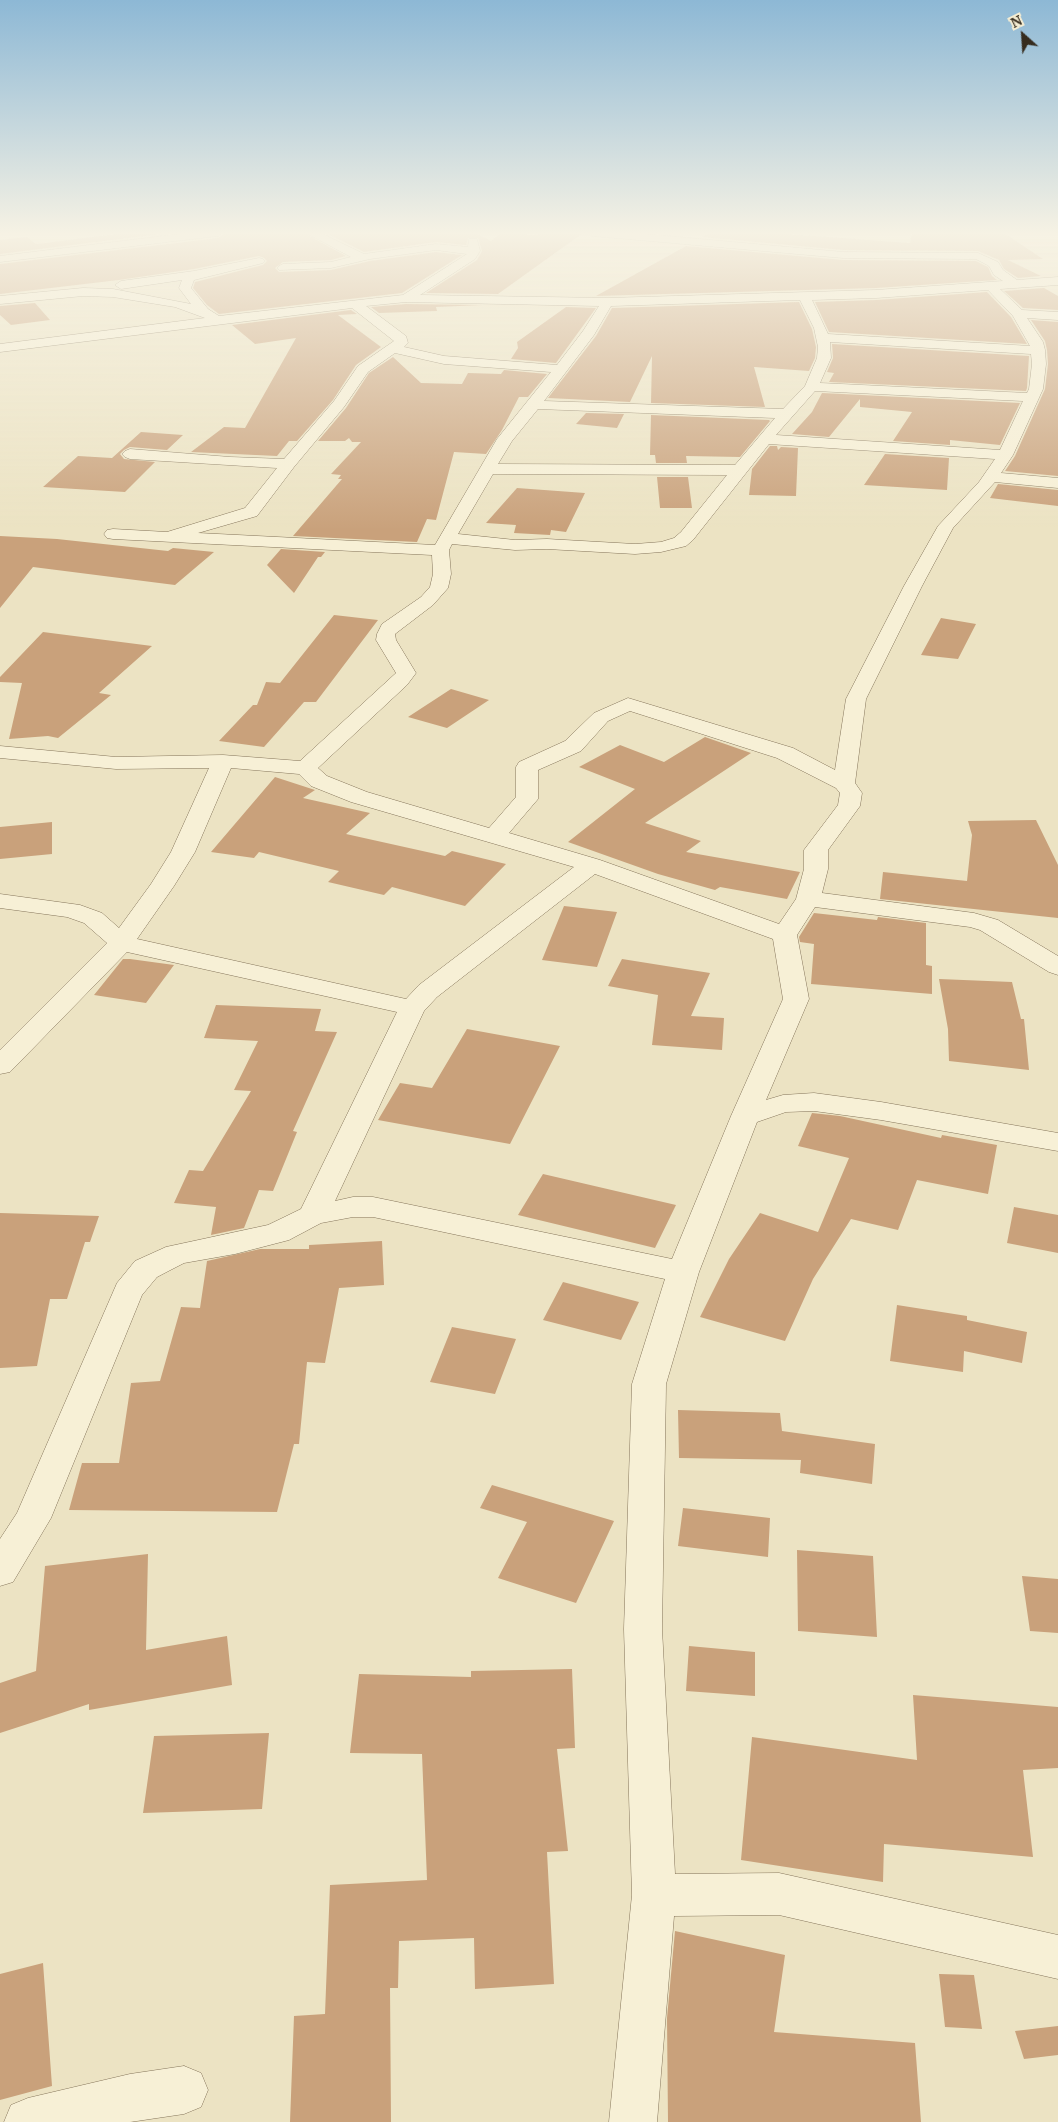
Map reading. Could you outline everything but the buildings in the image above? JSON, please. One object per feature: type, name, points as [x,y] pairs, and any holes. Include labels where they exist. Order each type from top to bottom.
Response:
[{"type":"street","points":[[0,348],[124,332]]},
{"type":"street","points":[[170,536],[251,512],[288,464],[339,404],[363,369],[394,349],[401,342],[391,332]]},
{"type":"street","points":[[305,768],[400,681],[406,673],[386,640],[389,628],[427,601],[439,588],[444,544],[505,439],[534,405],[589,332]]},
{"type":"street","points":[[112,534],[284,542],[547,544],[635,549],[661,547],[680,542],[811,387],[824,358],[824,338],[821,332]]},
{"type":"street","points":[[844,782],[856,698],[946,526],[985,485],[1005,455],[1036,389],[1042,359],[1031,332]]},
{"type":"street","points":[[824,338],[1042,359]]},
{"type":"street","points":[[394,349],[453,361],[561,369]]},
{"type":"street","points":[[811,387],[1031,397]]},
{"type":"street","points":[[534,405],[787,414]]},
{"type":"street","points":[[765,440],[1005,455]]},
{"type":"street","points":[[130,454],[230,462],[288,464]]},
{"type":"street","points":[[488,469],[739,470]]},
{"type":"street","points":[[990,477],[1058,483]]},
{"type":"street","points":[[251,512],[284,542]]},
{"type":"street","points":[[495,836],[511,814],[527,799],[527,766],[573,746],[602,717],[628,704],[786,754],[844,782],[851,793],[848,806],[816,850],[816,869],[808,899],[785,935],[796,998],[745,1116],[683,1272],[649,1384],[643,1629],[654,1895],[633,2122]]},
{"type":"street","points":[[0,752],[116,763],[223,761],[305,768],[319,781],[359,798],[592,865],[785,935]]},
{"type":"street","points":[[0,1066],[121,943],[162,886],[182,852],[223,761]]},
{"type":"street","points":[[313,1215],[412,1008],[428,991],[592,865]]},
{"type":"street","points":[[808,899],[959,916],[974,920],[989,925],[1058,967]]},
{"type":"street","points":[[0,901],[71,910],[93,918],[121,943],[412,1008]]},
{"type":"street","points":[[745,1116],[783,1104],[814,1102],[881,1111],[1058,1142]]},
{"type":"street","points":[[0,1571],[33,1518],[128,1291],[146,1269],[176,1254],[235,1244],[278,1233],[313,1215],[354,1207],[373,1207],[683,1272]]},
{"type":"street","points":[[654,1895],[779,1894],[1058,1957]]},
{"type":"street","points":[[28,2122],[130,2098],[184,2090]]}]
